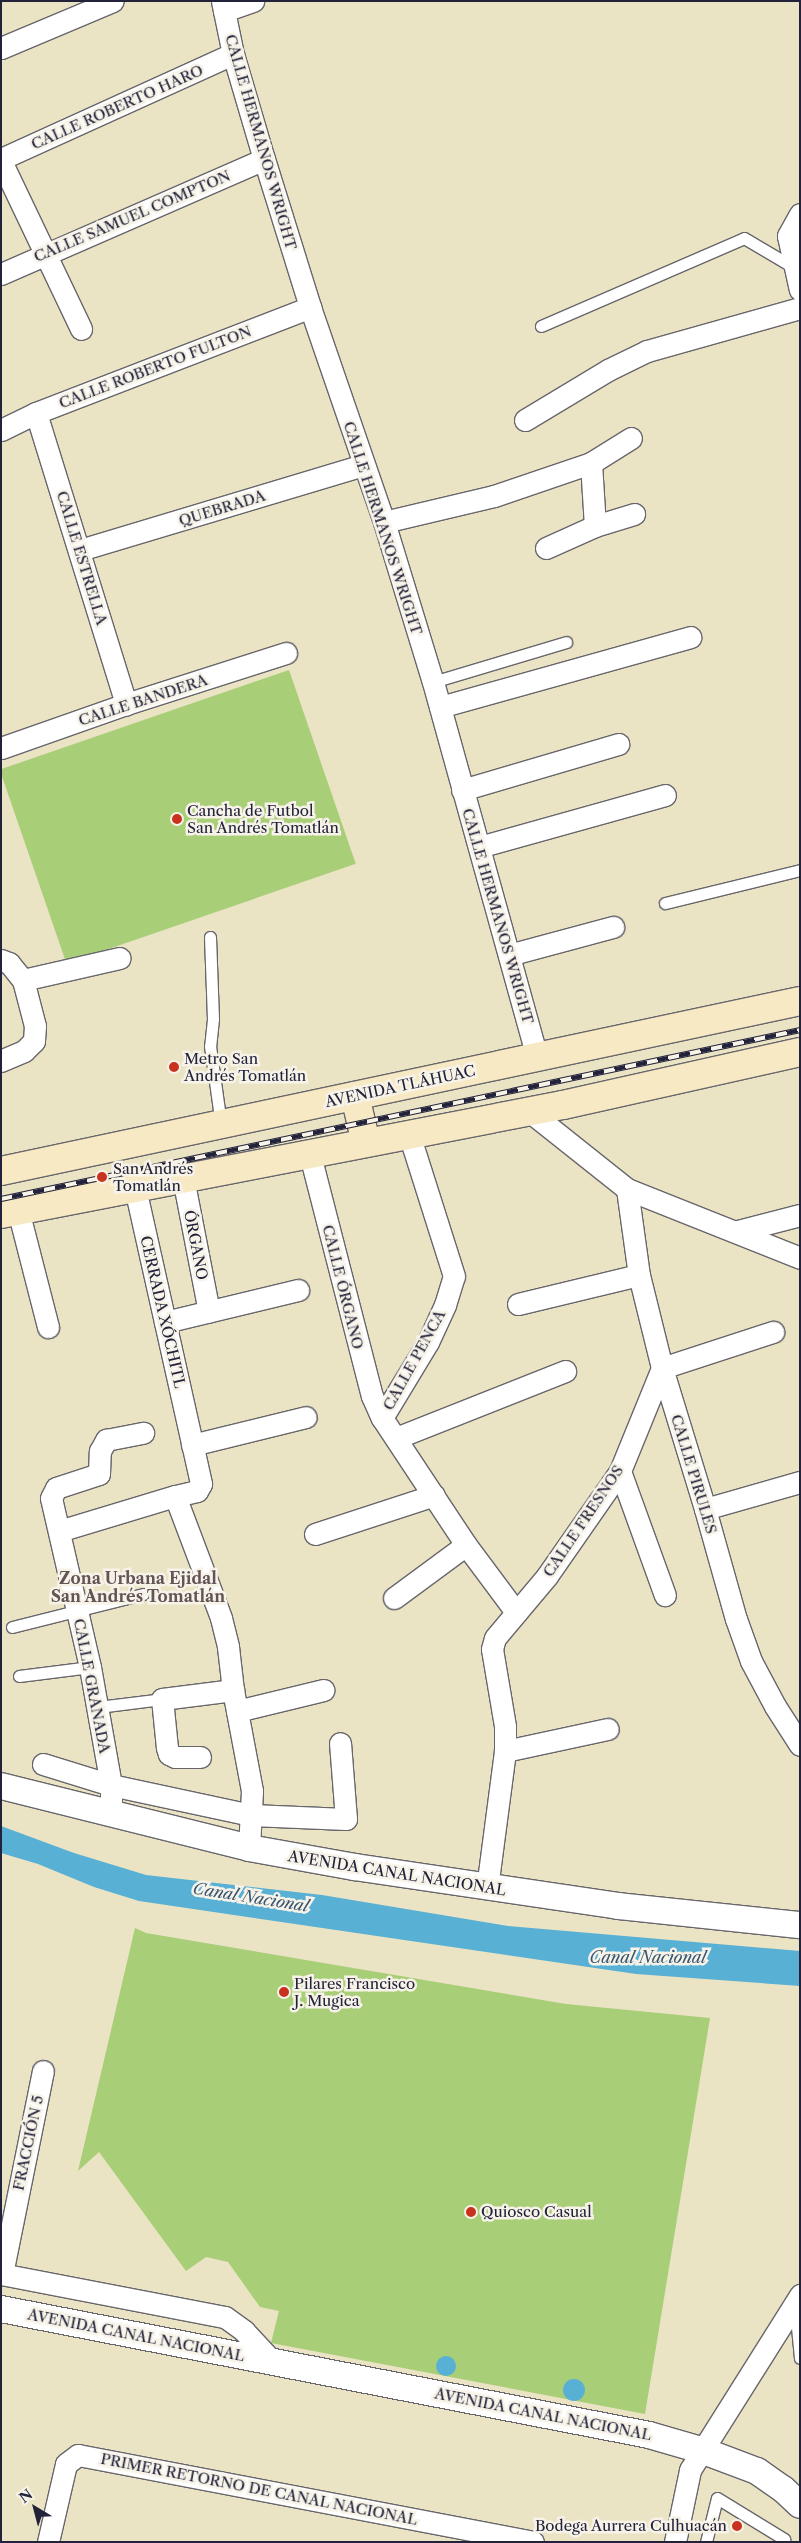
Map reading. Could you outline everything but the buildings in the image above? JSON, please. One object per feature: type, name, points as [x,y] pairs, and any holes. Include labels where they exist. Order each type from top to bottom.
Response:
[{"type":"main road","name":"AVENIDA TLÁHUAC","points":[[1,1171],[800,1001]]},
{"type":"main road","points":[[10,1212],[528,1111],[800,1052]]},
{"type":"main road","points":[[354,1096],[366,1143]]},
{"type":"street","points":[[1,48],[113,1]]},
{"type":"street","points":[[223,6],[252,1]]},
{"type":"street","name":"CALLE HERMANOS WRIGHT","points":[[223,6],[232,54],[310,308],[384,522],[433,682],[537,1057]]},
{"type":"street","name":"CALLE ROBERTO HARO","points":[[1,160],[232,54]]},
{"type":"street","name":"CALLE SAMUEL COMPTON","points":[[1,274],[44,253],[264,159]]},
{"type":"street","points":[[1,160],[81,329]]},
{"type":"street","points":[[800,214],[788,236],[800,290]]},
{"type":"street","name":"CALLE ROBERTO FULTON","points":[[1,430],[36,413],[310,308]]},
{"type":"street","points":[[525,420],[608,370],[647,351],[800,308]]},
{"type":"street","name":"CALLE ESTRELLA","points":[[36,413],[80,550],[126,704]]},
{"type":"street","points":[[384,522],[494,496],[591,463],[632,438]]},
{"type":"street","points":[[591,463],[595,526]]},
{"type":"street","name":"QUEBRADA","points":[[80,550],[364,465]]},
{"type":"street","points":[[546,548],[595,526],[634,514]]},
{"type":"street","points":[[440,707],[690,637]]},
{"type":"street","name":"CALLE BANDERA","points":[[1,748],[126,704],[286,653]]},
{"type":"street","points":[[462,790],[618,744]]},
{"type":"street","points":[[479,847],[665,795]]},
{"type":"street","points":[[509,955],[613,927]]},
{"type":"street","points":[[23,980],[120,958]]},
{"type":"street","points":[[1,960],[9,963],[23,980],[35,1026],[34,1041],[24,1051],[1,1061]]},
{"type":"street","points":[[528,1111],[628,1189],[738,1231],[800,1258]]},
{"type":"street","name":"CALLE PENCA","points":[[409,1134],[454,1276],[444,1306],[428,1342],[382,1418],[466,1545],[516,1612]]},
{"type":"street","name":"CALLE ÓRGANO","points":[[310,1155],[359,1354],[372,1396],[382,1418]]},
{"type":"street","name":"ÓRGANO","points":[[183,1178],[209,1312]]},
{"type":"street","name":"CERRADA XÓCHITL","points":[[135,1188],[201,1484],[200,1488],[175,1496]]},
{"type":"street","name":"CALLE PIRULES","points":[[628,1189],[639,1275],[662,1368],[736,1619],[751,1661],[775,1706],[800,1744]]},
{"type":"street","points":[[10,1212],[48,1327]]},
{"type":"street","points":[[738,1231],[800,1215]]},
{"type":"street","points":[[518,1304],[639,1275]]},
{"type":"street","points":[[165,1322],[298,1290]]},
{"type":"street","points":[[662,1368],[773,1332]]},
{"type":"street","name":"CALLE FRESNOS","points":[[487,1888],[505,1751],[505,1726],[492,1648],[495,1638],[547,1576],[620,1471],[662,1368]]},
{"type":"street","points":[[396,1438],[566,1371]]},
{"type":"street","points":[[192,1441],[306,1417]]},
{"type":"street","points":[[143,1432],[106,1440],[100,1451],[99,1474],[56,1488],[52,1492],[51,1498],[59,1531],[175,1496],[221,1618],[228,1648],[233,1690],[252,1791],[249,1848]]},
{"type":"street","points":[[620,1471],[665,1595]]},
{"type":"street","points":[[705,1509],[800,1482]]},
{"type":"street","points":[[315,1534],[434,1496]]},
{"type":"street","name":"CALLE GRANADA","points":[[59,1531],[98,1707],[111,1785],[111,1815]]},
{"type":"street","points":[[394,1598],[466,1545]]},
{"type":"street","points":[[200,1757],[174,1757],[169,1754],[166,1748],[162,1699],[233,1690]]},
{"type":"street","points":[[237,1711],[324,1690]]},
{"type":"street","points":[[505,1751],[608,1729]]},
{"type":"street","points":[[43,1764],[111,1785],[251,1815],[346,1819],[340,1743]]},
{"type":"street","name":"AVENIDA CANAL NACIONAL","points":[[1,1786],[249,1848],[487,1888],[618,1906],[800,1925]]},
{"type":"street","name":"FRACCIÓN 5","points":[[2,2274],[43,2071]]},
{"type":"street","name":"AVENIDA CANAL NACIONAL","points":[[2,2274],[225,2317],[244,2331],[271,2360]]},
{"type":"street","points":[[675,2542],[690,2470],[797,2299]]},
{"type":"street","name":"AVENIDA CANAL NACIONAL","points":[[1,2309],[271,2360],[648,2435],[701,2450],[757,2471],[783,2489],[800,2505]]},
{"type":"street","name":"PRIMER RETORNO DE CANAL NACIONAL","points":[[48,2542],[66,2464],[78,2455],[533,2542]]},
{"type":"lane","points":[[541,326],[744,238],[795,268]]},
{"type":"lane","points":[[433,682],[566,642]]},
{"type":"lane","points":[[665,903],[800,870]]},
{"type":"lane","points":[[210,937],[213,1019],[210,1046],[221,1125]]},
{"type":"lane","points":[[12,1627],[77,1608],[143,1594]]},
{"type":"lane","points":[[19,1676],[90,1667]]},
{"type":"lane","points":[[98,1707],[162,1699]]},
{"type":"lane","points":[[797,2299],[800,2358]]},
{"type":"lane","points":[[706,2542],[717,2498],[784,2539]]},
{"type":"green space","name":"Cancha de Futbol San Andrés Tomatlán","points":[[289,670],[356,864],[66,963],[1,769]]},
{"type":"green space","points":[[135,1928],[146,1933],[566,2004],[710,2018],[645,2414],[271,2343],[279,2311],[260,2307],[228,2262],[206,2257],[186,2271],[99,2152],[78,2171]]},
{"type":"water","name":"Canal Nacional","points":[[1,1826],[74,1853],[146,1875],[322,1895],[508,1926],[800,1951],[800,1986],[636,1974],[139,1901],[94,1887],[38,1864],[1,1853]]},
{"type":"water","points":[[442,2356],[450,2356],[456,2362],[456,2370],[450,2376],[442,2376],[436,2370],[436,2362]]},
{"type":"water","points":[[570,2379],[578,2379],[585,2386],[585,2394],[578,2401],[570,2401],[563,2394],[563,2386]]},
{"type":"railway","points":[[1,1199],[800,1030]]},
{"type":"place","name":"Cancha de Futbol San Andrés Tomatlán","points":[[177,819]]},
{"type":"place","name":"Metro San Andrés Tomatlán","points":[[174,1067]]},
{"type":"place","name":"San Andrés Tomatlán","points":[[102,1177]]},
{"type":"place","name":"Pilares Francisco J. Mugica","points":[[284,1992]]},
{"type":"place","name":"Quiosco Casual","points":[[471,2212]]},
{"type":"place","name":"Bodega Aurrera Culhuacán","points":[[737,2526]]},
{"type":"district","name":"Zona Urbana Ejidal San Andrés Tomatlán","points":[[138,1587]]}]
